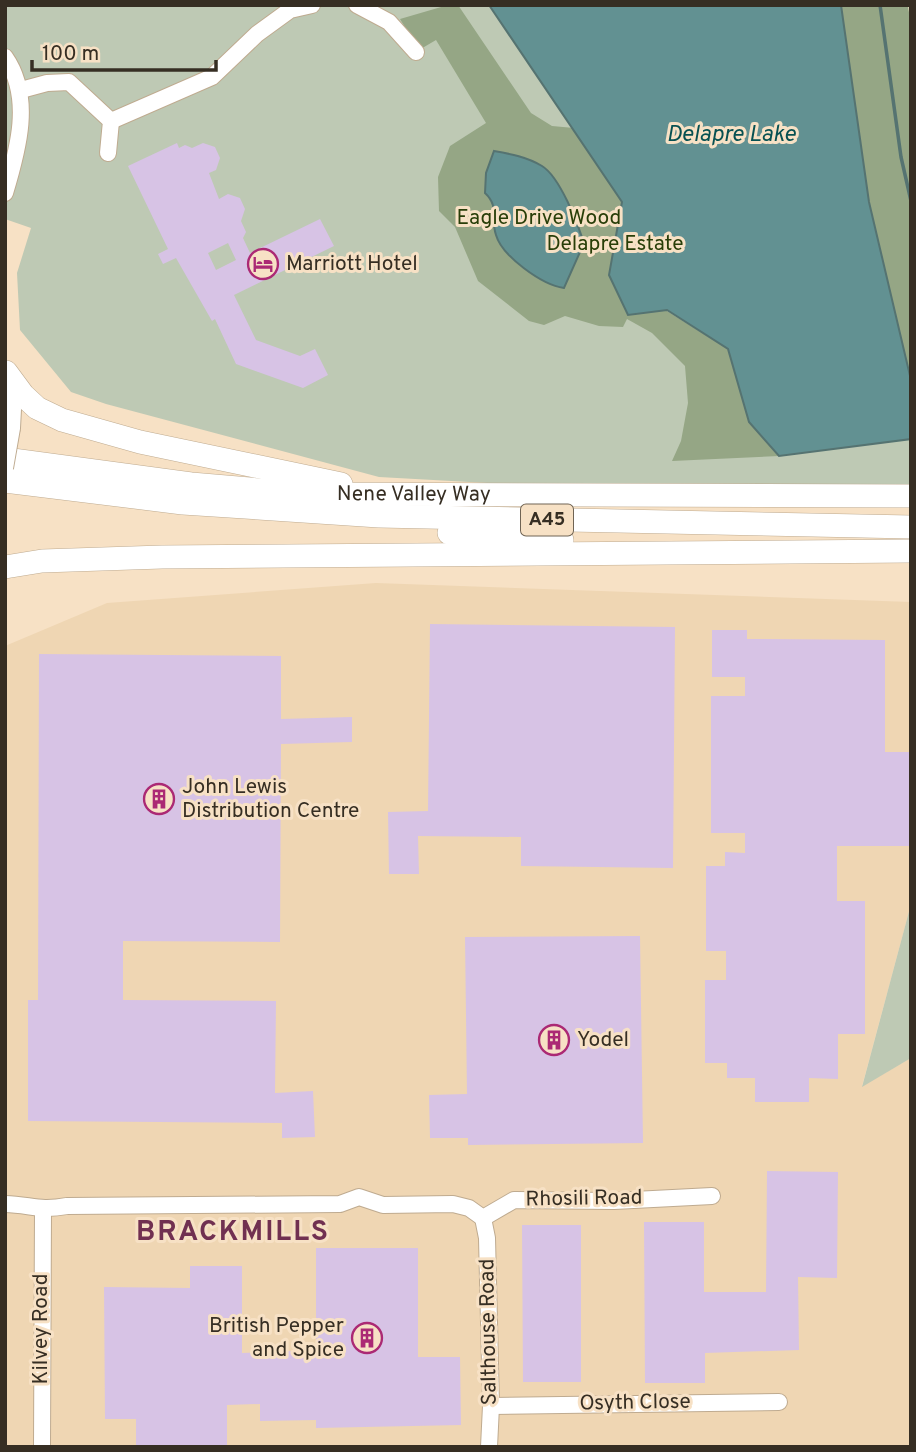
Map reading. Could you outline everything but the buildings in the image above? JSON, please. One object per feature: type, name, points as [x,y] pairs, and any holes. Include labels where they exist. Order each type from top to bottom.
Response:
[{"type":"highway","points":[[6,372],[30,402],[62,420],[140,442],[389,494]]},
{"type":"highway","name":"Nene Valley Way","points":[[5,459],[191,484],[306,494],[911,496]]},
{"type":"highway","name":"Nene Valley Way","points":[[5,481],[183,503],[379,516],[911,527]]},
{"type":"highway","points":[[183,503],[262,521],[336,528],[796,552]]},
{"type":"highway","points":[[5,567],[42,561],[162,557],[911,551]]},
{"type":"street","points":[[111,121],[212,78],[257,34],[290,10],[312,5]]},
{"type":"street","points":[[356,5],[389,22],[416,52]]},
{"type":"street","points":[[5,57],[21,90],[18,149],[5,193]]},
{"type":"street","points":[[21,90],[47,83],[69,82],[111,121]]},
{"type":"street","points":[[108,153],[111,121]]},
{"type":"street","points":[[5,468],[12,428],[12,391],[6,372]]},
{"type":"street","name":"Rhosili Road","points":[[483,1218],[514,1200],[614,1201],[712,1196]]},
{"type":"street","points":[[5,1203],[43,1211],[67,1206],[340,1203],[359,1197],[383,1205],[453,1204],[470,1208],[483,1218]]},
{"type":"street","name":"Kilvey Road","points":[[42,1447],[43,1211]]},
{"type":"street","name":"Salthouse Road","points":[[483,1218],[487,1238],[491,1406],[489,1447]]},
{"type":"street","name":"Osyth Close","points":[[491,1406],[779,1402]]},
{"type":"shaded area","points":[[376,583],[911,602],[911,904],[862,1086],[911,1058],[911,1447],[5,1447],[5,646],[107,603]]},
{"type":"green space","name":"Delapre Estate","points":[[5,5],[883,5],[911,187],[911,486],[525,485],[379,477],[106,404],[71,392],[20,330],[17,273],[31,228],[5,219]]},
{"type":"green space","name":"Eagle Drive Wood","points":[[448,5],[458,5],[531,113],[552,126],[574,128],[622,202],[609,275],[728,349],[749,422],[779,456],[672,461],[681,441],[688,403],[685,366],[652,333],[627,319],[623,327],[599,326],[565,316],[544,325],[529,321],[478,281],[455,227],[439,211],[438,177],[450,146],[486,123],[436,40],[419,50],[400,19]]},
{"type":"green space","points":[[841,5],[908,5],[911,28],[911,380],[869,202]]},
{"type":"green space","points":[[911,904],[911,1058],[862,1087]]},
{"type":"water","name":"Delapre Lake","points":[[489,5],[841,5],[869,202],[911,380],[911,439],[779,456],[749,422],[728,349],[667,310],[628,315],[609,275],[622,202]]},
{"type":"water","points":[[494,151],[525,158],[542,166],[555,180],[568,202],[584,243],[564,288],[545,281],[524,268],[500,243],[494,229],[492,203],[485,193],[486,173]]},
{"type":"waterway","points":[[880,5],[901,157],[911,201]]},
{"type":"place","name":"Marriott Hotel","points":[[263,264]]},
{"type":"place","name":"John Lewis Distribution Centre","points":[[159,799]]},
{"type":"place","name":"Yodel","points":[[554,1040]]},
{"type":"place","name":"British Pepper and Spice","points":[[367,1338]]},
{"type":"district","name":"BRACKMILLS","points":[[233,1233]]}]
